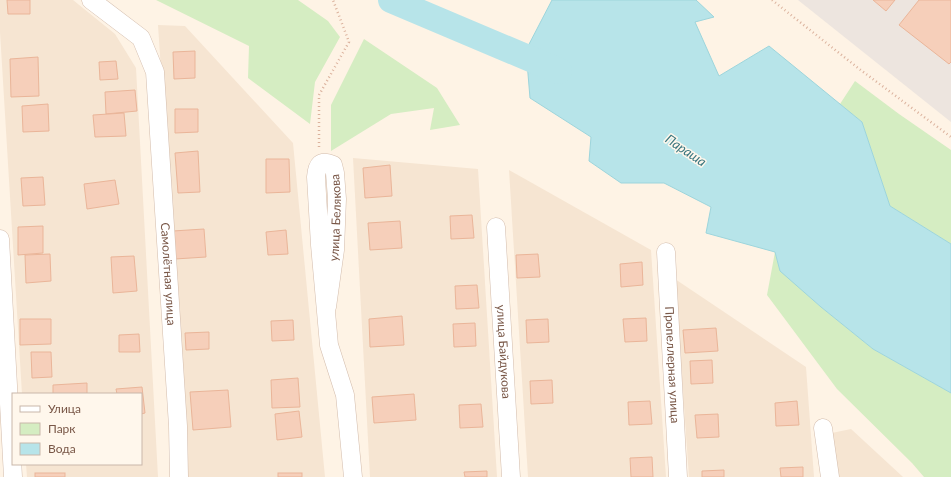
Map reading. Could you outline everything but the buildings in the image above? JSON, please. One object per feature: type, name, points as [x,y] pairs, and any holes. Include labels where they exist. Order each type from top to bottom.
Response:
[{"type":"street","name":"Самолётная улица","points":[[91,0],[141,38],[155,72],[178,426],[179,477]]},
{"type":"street","name":"улица Белякова","points":[[320,164],[317,167],[316,177],[320,245],[327,307],[329,345],[345,395],[353,477]]},
{"type":"street","name":"улица Байдукова","points":[[496,227],[511,477]]},
{"type":"street","points":[[0,238],[12,459]]},
{"type":"street","name":"Пропеллерная улица","points":[[666,252],[678,477]]},
{"type":"street","points":[[823,428],[830,477]]},
{"type":"street","points":[[12,465],[13,477]]},
{"type":"path","points":[[320,164],[319,95],[349,42],[333,0]]},
{"type":"path","points":[[772,0],[858,68],[951,137]]},
{"type":"shaded area","points":[[0,0],[73,0],[115,34],[136,68],[158,477],[27,477],[26,465],[142,465],[142,393],[22,393],[0,32]]},
{"type":"shaded area","points":[[798,0],[951,0],[951,122]]},
{"type":"shaded area","points":[[158,25],[185,26],[293,143],[325,477],[188,477]]},
{"type":"shaded area","points":[[353,158],[478,169],[497,477],[370,477]]},
{"type":"shaded area","points":[[509,170],[651,250],[666,477],[528,477]]},
{"type":"shaded area","points":[[675,279],[806,367],[814,477],[689,477]]},
{"type":"shaded area","points":[[851,429],[903,477],[837,477],[827,434]]},
{"type":"green space","points":[[156,0],[298,0],[328,21],[340,37],[315,82],[310,124],[248,78],[249,46]]},
{"type":"green space","points":[[364,39],[437,88],[460,125],[430,130],[434,108],[391,114],[331,151],[331,105]]},
{"type":"green space","points":[[855,81],[951,150],[951,244],[890,206],[862,122],[840,104]]},
{"type":"green space","points":[[775,252],[781,271],[821,307],[873,349],[951,393],[951,477],[924,477],[912,463],[837,389],[767,295]]},
{"type":"water","points":[[552,0],[696,0],[714,17],[695,22],[719,76],[769,46],[862,122],[890,206],[951,244],[951,393],[873,349],[821,307],[780,271],[775,252],[706,233],[711,207],[664,183],[621,183],[589,161],[591,137],[530,98],[526,50]]},
{"type":"waterway","name":"Параша","points":[[391,0],[559,71]]}]
